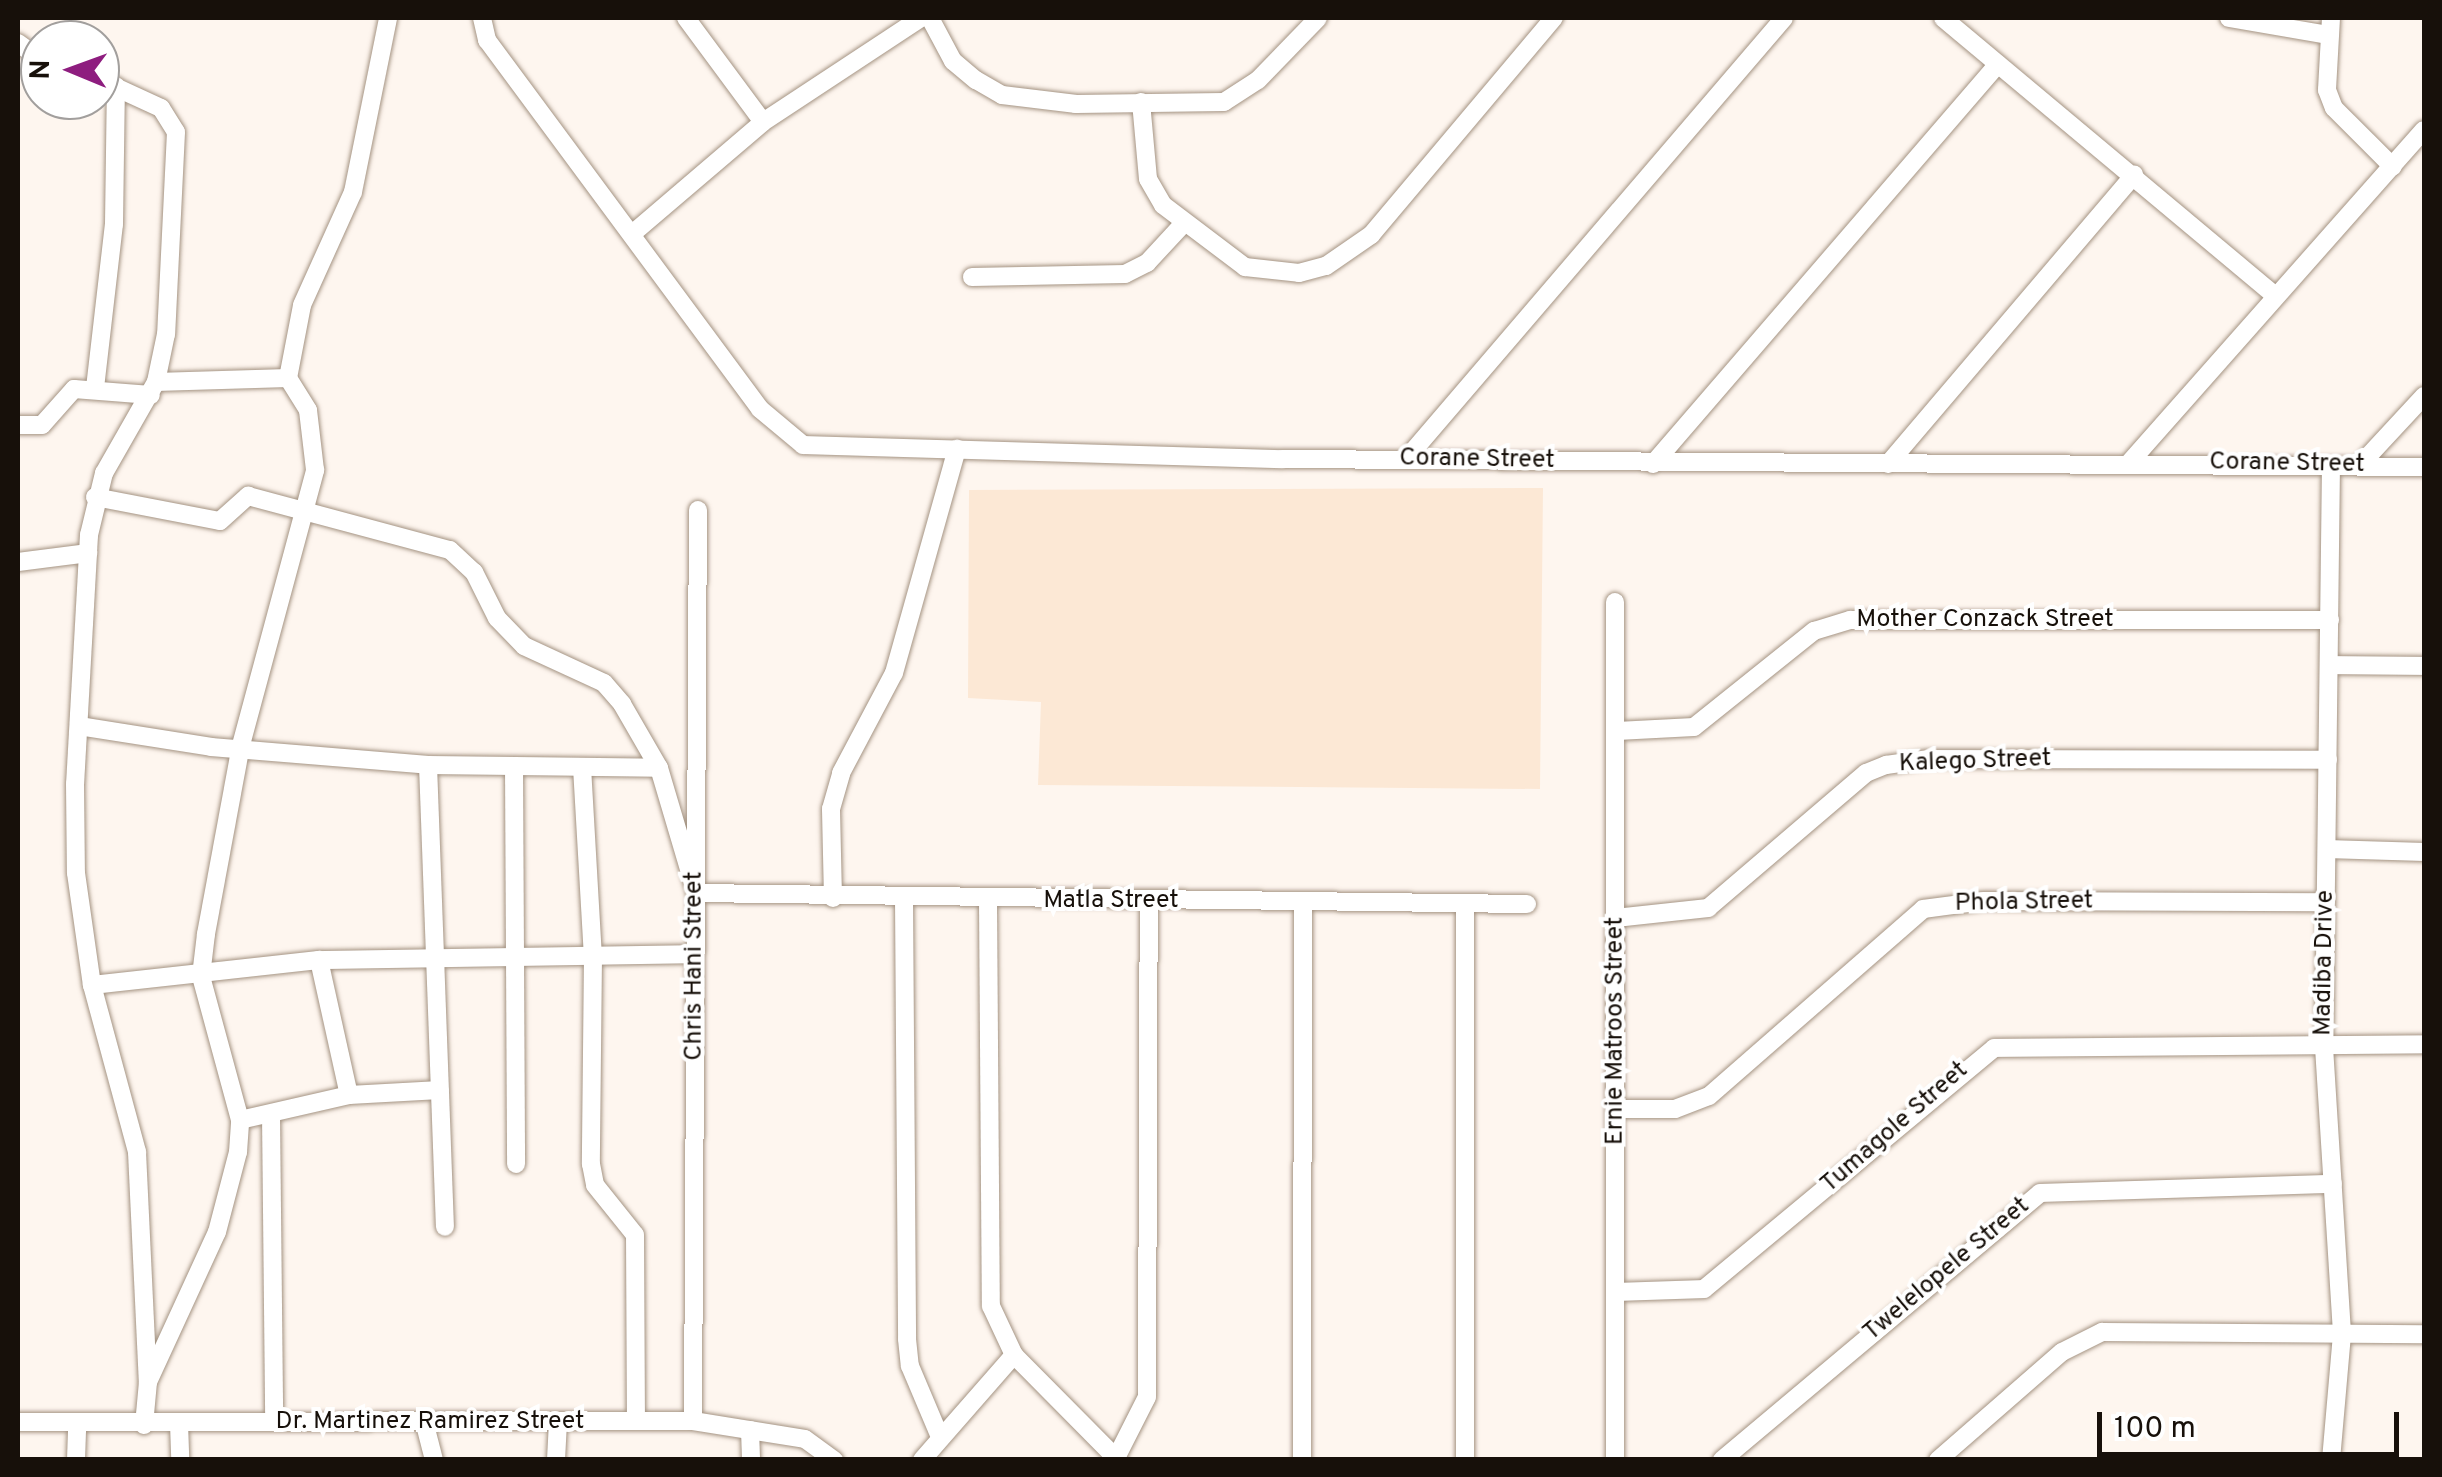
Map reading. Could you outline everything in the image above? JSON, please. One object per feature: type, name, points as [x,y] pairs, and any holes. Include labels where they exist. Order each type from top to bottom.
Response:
[{"type":"street","points":[[148,1382],[216,1232],[240,1120],[201,976],[241,745],[307,517],[315,470],[311,430],[288,378],[302,306],[352,192],[384,18]]},
{"type":"street","name":"Corane Street","points":[[482,18],[488,40],[632,234],[785,436],[803,444],[1653,464],[2130,462],[2424,467]]},
{"type":"street","points":[[686,18],[763,122]]},
{"type":"street","points":[[632,234],[763,122],[921,18]]},
{"type":"street","points":[[930,18],[953,61],[1002,94],[1076,104],[1224,102],[1258,80],[1318,18]]},
{"type":"street","points":[[1141,102],[1148,179],[1184,224],[1245,267],[1275,275],[1326,266],[1371,235],[1554,18]]},
{"type":"street","points":[[1407,458],[1784,18]]},
{"type":"street","points":[[1943,18],[2274,294]]},
{"type":"street","points":[[2229,18],[2330,26],[2326,90],[2334,108],[2393,167]]},
{"type":"street","points":[[1653,464],[1998,64]]},
{"type":"street","points":[[120,89],[161,108],[176,132],[166,334],[154,389],[96,496],[88,553],[76,873],[92,986],[136,1152],[148,1382],[144,1425]]},
{"type":"street","points":[[95,388],[114,224],[110,120]]},
{"type":"street","points":[[2130,462],[2274,294],[2424,130]]},
{"type":"street","points":[[1888,464],[2134,175]]},
{"type":"street","points":[[972,277],[1126,274],[1148,263],[1184,224]]},
{"type":"street","points":[[18,425],[42,424],[68,391],[154,389],[288,378]]},
{"type":"street","points":[[2360,465],[2424,396]]},
{"type":"street","points":[[833,898],[830,809],[841,773],[894,672],[958,449]]},
{"type":"street","name":"Madiba Drive","points":[[2331,1460],[2342,1334],[2324,1045],[2332,466]]},
{"type":"street","points":[[96,496],[220,522],[248,496],[307,517],[450,550],[474,572],[498,618],[524,646],[604,683],[658,768],[696,893]]},
{"type":"street","name":"Chris Hani Street","points":[[693,1421],[698,510]]},
{"type":"street","points":[[18,562],[88,553]]},
{"type":"street","name":"Ernie Matroos Street","points":[[1615,602],[1615,1460]]},
{"type":"street","name":"Mother Conzack Street","points":[[1617,732],[1694,727],[1814,631],[1850,620],[2330,620]]},
{"type":"street","points":[[2330,665],[2424,666]]},
{"type":"street","points":[[79,726],[211,747],[241,745],[428,766],[658,768]]},
{"type":"street","name":"Kalego Street","points":[[1615,918],[1708,908],[1866,773],[1886,764],[1928,759],[2328,760]]},
{"type":"street","points":[[428,766],[445,1227]]},
{"type":"street","points":[[514,766],[516,1164]]},
{"type":"street","points":[[582,767],[593,956],[591,1164],[595,1185],[635,1235],[636,1421]]},
{"type":"street","points":[[2327,849],[2424,852]]},
{"type":"street","name":"Matla Street","points":[[696,893],[833,898],[1527,904]]},
{"type":"street","points":[[904,898],[907,1338],[910,1366],[940,1438]]},
{"type":"street","points":[[988,900],[991,1306],[1014,1355],[1117,1459],[1148,1397],[1149,901]]},
{"type":"street","name":"Phola Street","points":[[1616,1109],[1676,1109],[1710,1096],[1923,909],[1984,901],[2326,902]]},
{"type":"street","points":[[1302,1460],[1303,902]]},
{"type":"street","points":[[1464,1460],[1466,904]]},
{"type":"street","points":[[92,986],[319,960],[696,954]]},
{"type":"street","points":[[319,960],[349,1096]]},
{"type":"street","name":"Tumagole Street","points":[[1617,1292],[1704,1289],[1994,1048],[2424,1044]]},
{"type":"street","points":[[240,1120],[349,1096],[440,1090]]},
{"type":"street","points":[[272,1115],[274,1422]]},
{"type":"street","name":"Twelelopele Street","points":[[1722,1460],[2040,1193],[2333,1184]]},
{"type":"street","points":[[1938,1460],[2062,1352],[2102,1332],[2424,1334]]},
{"type":"street","points":[[922,1460],[1014,1355]]},
{"type":"street","name":"Dr. Martinez Ramirez Street","points":[[18,1422],[144,1425],[693,1421],[804,1439],[834,1460]]},
{"type":"street","points":[[424,1422],[434,1460]]},
{"type":"street","points":[[556,1460],[558,1422]]},
{"type":"street","points":[[179,1423],[180,1460]]},
{"type":"street","points":[[76,1460],[77,1424]]},
{"type":"street","points":[[750,1430],[751,1460]]},
{"type":"shaded area","points":[[1543,488],[1540,789],[1038,785],[1041,702],[968,698],[969,490]]}]
